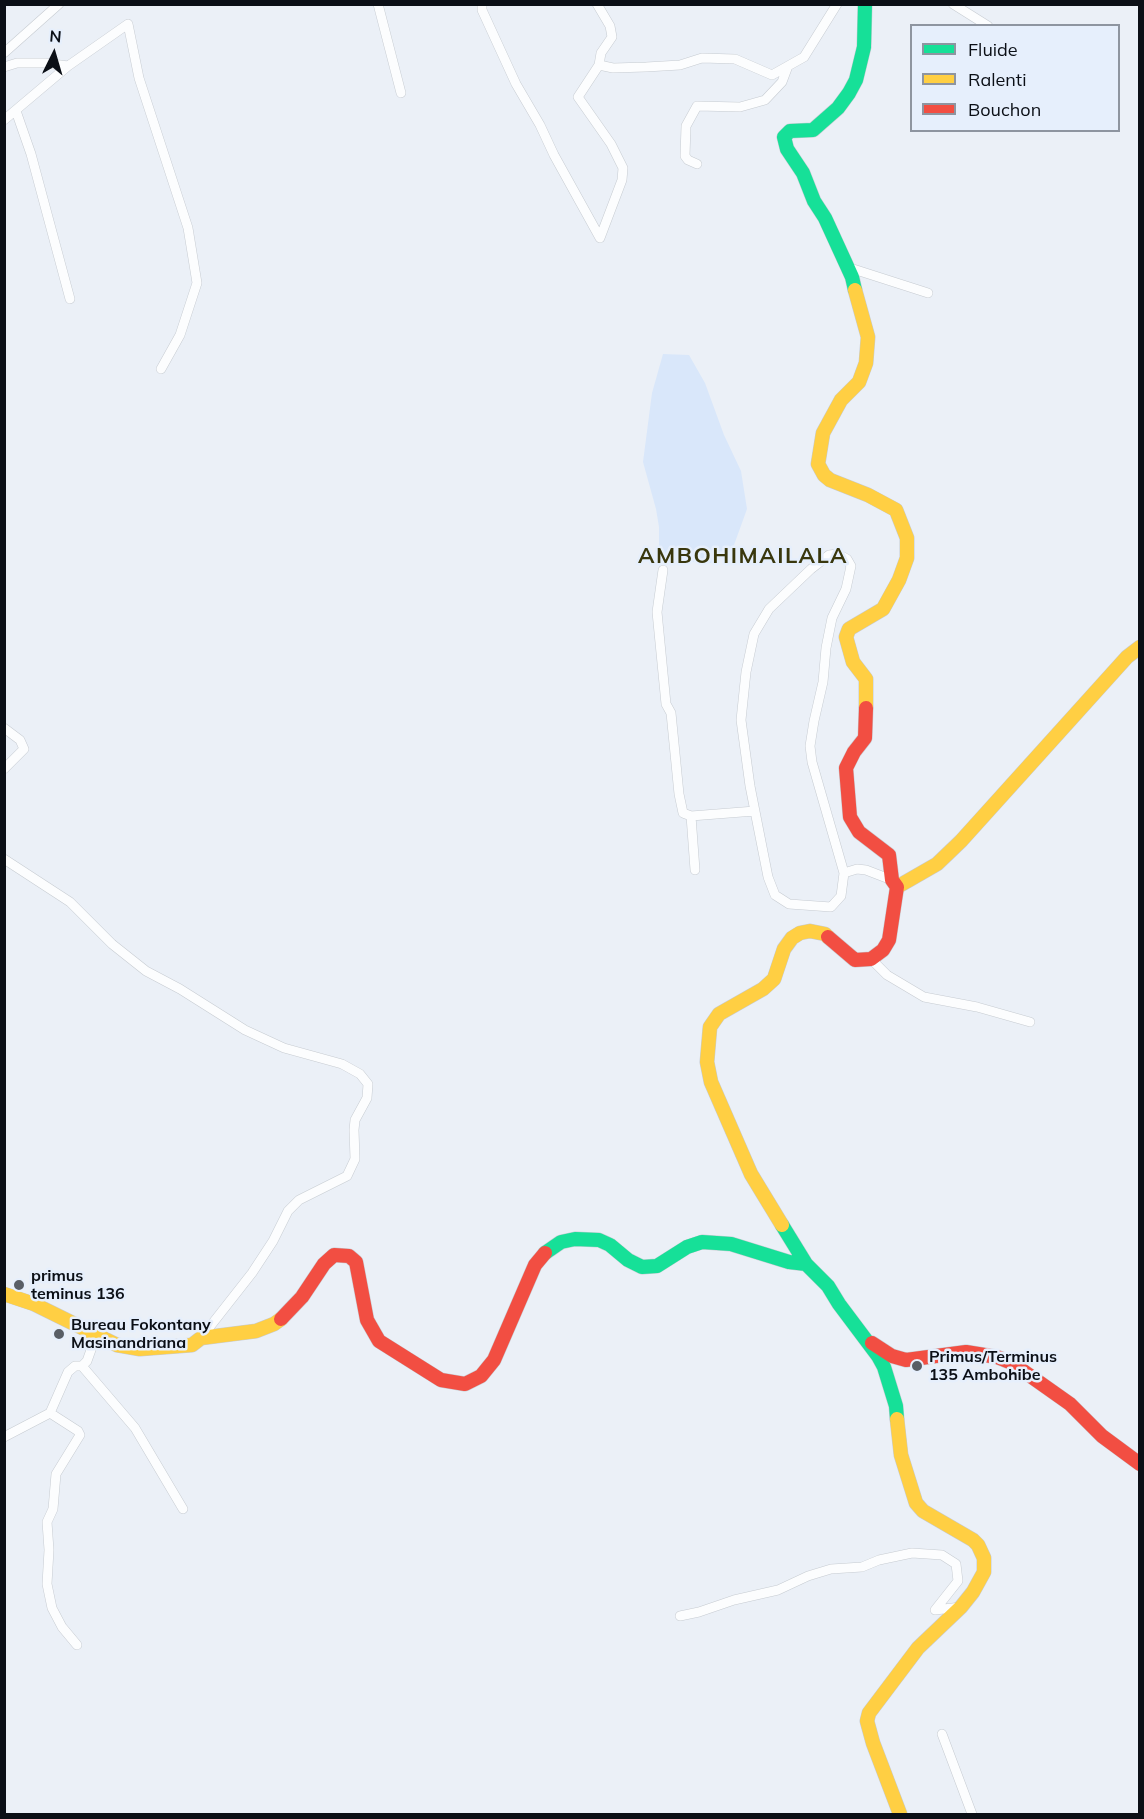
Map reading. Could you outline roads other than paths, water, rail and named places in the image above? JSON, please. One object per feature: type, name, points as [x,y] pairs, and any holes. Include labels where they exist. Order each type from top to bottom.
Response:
[{"type":"street","points":[[4,53],[59,4]]},
{"type":"street","points":[[378,4],[400,93]]},
{"type":"street","points":[[482,4],[482,10],[516,84],[600,238],[622,180],[623,168],[611,144],[578,96],[599,65],[601,53],[612,37],[610,26],[597,4]]},
{"type":"street","points":[[599,65],[613,68],[646,67],[680,65],[702,58],[735,59],[772,75],[804,57],[837,4]]},
{"type":"street","points":[[864,4],[864,46],[856,80],[849,93],[838,108],[813,130],[790,131],[784,137],[787,149],[803,173],[814,201],[825,218],[852,277],[868,337],[866,363],[859,382],[841,400],[822,433],[818,464],[830,480],[868,495],[896,510],[907,538],[907,558],[899,580],[883,609],[849,629],[846,637],[853,662],[866,679],[865,738],[854,752],[846,768],[850,817],[859,832],[889,855],[894,883],[889,940],[883,950],[871,959],[855,960],[825,934],[810,931],[792,938],[784,949],[774,979],[763,989],[719,1014],[710,1027],[707,1062],[711,1082],[751,1174],[806,1263],[828,1286],[884,1367],[893,1391],[901,1455],[916,1503],[923,1511],[973,1540],[982,1551],[985,1565],[980,1583],[961,1607],[918,1648],[874,1705],[868,1717],[873,1743],[900,1815]]},
{"type":"street","points":[[953,4],[985,24]]},
{"type":"street","points":[[4,120],[68,66],[128,24],[139,78],[188,228],[197,283],[180,335],[161,369]]},
{"type":"street","points":[[4,67],[17,63],[68,66]]},
{"type":"street","points":[[697,164],[685,156],[686,126],[697,106],[740,107],[765,100],[782,82],[788,66]]},
{"type":"street","points":[[16,111],[31,154],[70,299]]},
{"type":"street","points":[[847,267],[928,293]]},
{"type":"street","points":[[829,555],[838,555],[847,559],[851,566],[846,589],[832,618],[826,648],[824,682],[810,746],[812,762],[844,873],[841,896],[831,907],[789,904],[775,895],[768,877],[755,811],[741,720],[746,672],[754,634],[769,609],[829,555]]},
{"type":"street","points":[[663,570],[657,612],[666,704],[671,713],[683,813],[691,816],[755,811]]},
{"type":"street","points":[[844,873],[857,869],[866,870],[894,883],[937,864],[1138,651]]},
{"type":"street","points":[[4,728],[20,740],[24,749],[4,770]]},
{"type":"street","points":[[691,816],[695,870]]},
{"type":"street","points":[[4,859],[70,902],[112,944],[146,971],[180,989],[245,1030],[284,1048],[342,1064],[360,1074],[368,1084],[367,1098],[356,1120],[354,1130],[355,1159],[347,1176],[299,1200],[288,1211],[252,1273],[201,1338],[192,1345],[140,1349],[117,1345],[34,1304],[4,1294]]},
{"type":"street","points":[[871,959],[887,975],[924,997],[977,1007],[1030,1022]]},
{"type":"street","points":[[201,1338],[256,1331],[274,1324],[287,1314],[302,1297],[324,1264],[334,1255],[349,1256],[356,1262],[366,1320],[379,1341],[441,1380],[465,1384],[481,1376],[494,1360],[536,1264],[544,1253],[561,1242],[575,1239],[599,1240],[642,1267],[657,1266],[687,1247],[702,1242],[731,1244],[789,1262],[806,1263]]},
{"type":"street","points":[[4,1437],[50,1413],[68,1372],[75,1366],[82,1366],[87,1361],[96,1336]]},
{"type":"street","points":[[867,1340],[892,1356],[906,1360],[966,1352],[981,1353],[1005,1360],[1063,1399],[1102,1436],[1140,1464]]},
{"type":"street","points":[[82,1366],[135,1428],[183,1509]]},
{"type":"street","points":[[50,1413],[78,1431],[80,1435],[56,1474],[53,1509],[47,1522],[49,1550],[47,1584],[52,1608],[62,1627],[77,1645]]},
{"type":"street","points":[[680,1616],[778,1590],[808,1576],[831,1569],[862,1567],[879,1560],[912,1553],[942,1555],[956,1564],[958,1581],[935,1610],[961,1607]]},
{"type":"street","points":[[942,1734],[972,1815]]},
{"type":"place","name":"primus teminus 136","points":[[19,1285]]},
{"type":"place","name":"Bureau Fokontany Masinandriana","points":[[59,1334]]},
{"type":"place","name":"Primus/Terminus 135 Ambohibe","points":[[917,1366]]},
{"type":"district","name":"AMBOHIMAILALA","points":[[743,556]]}]
